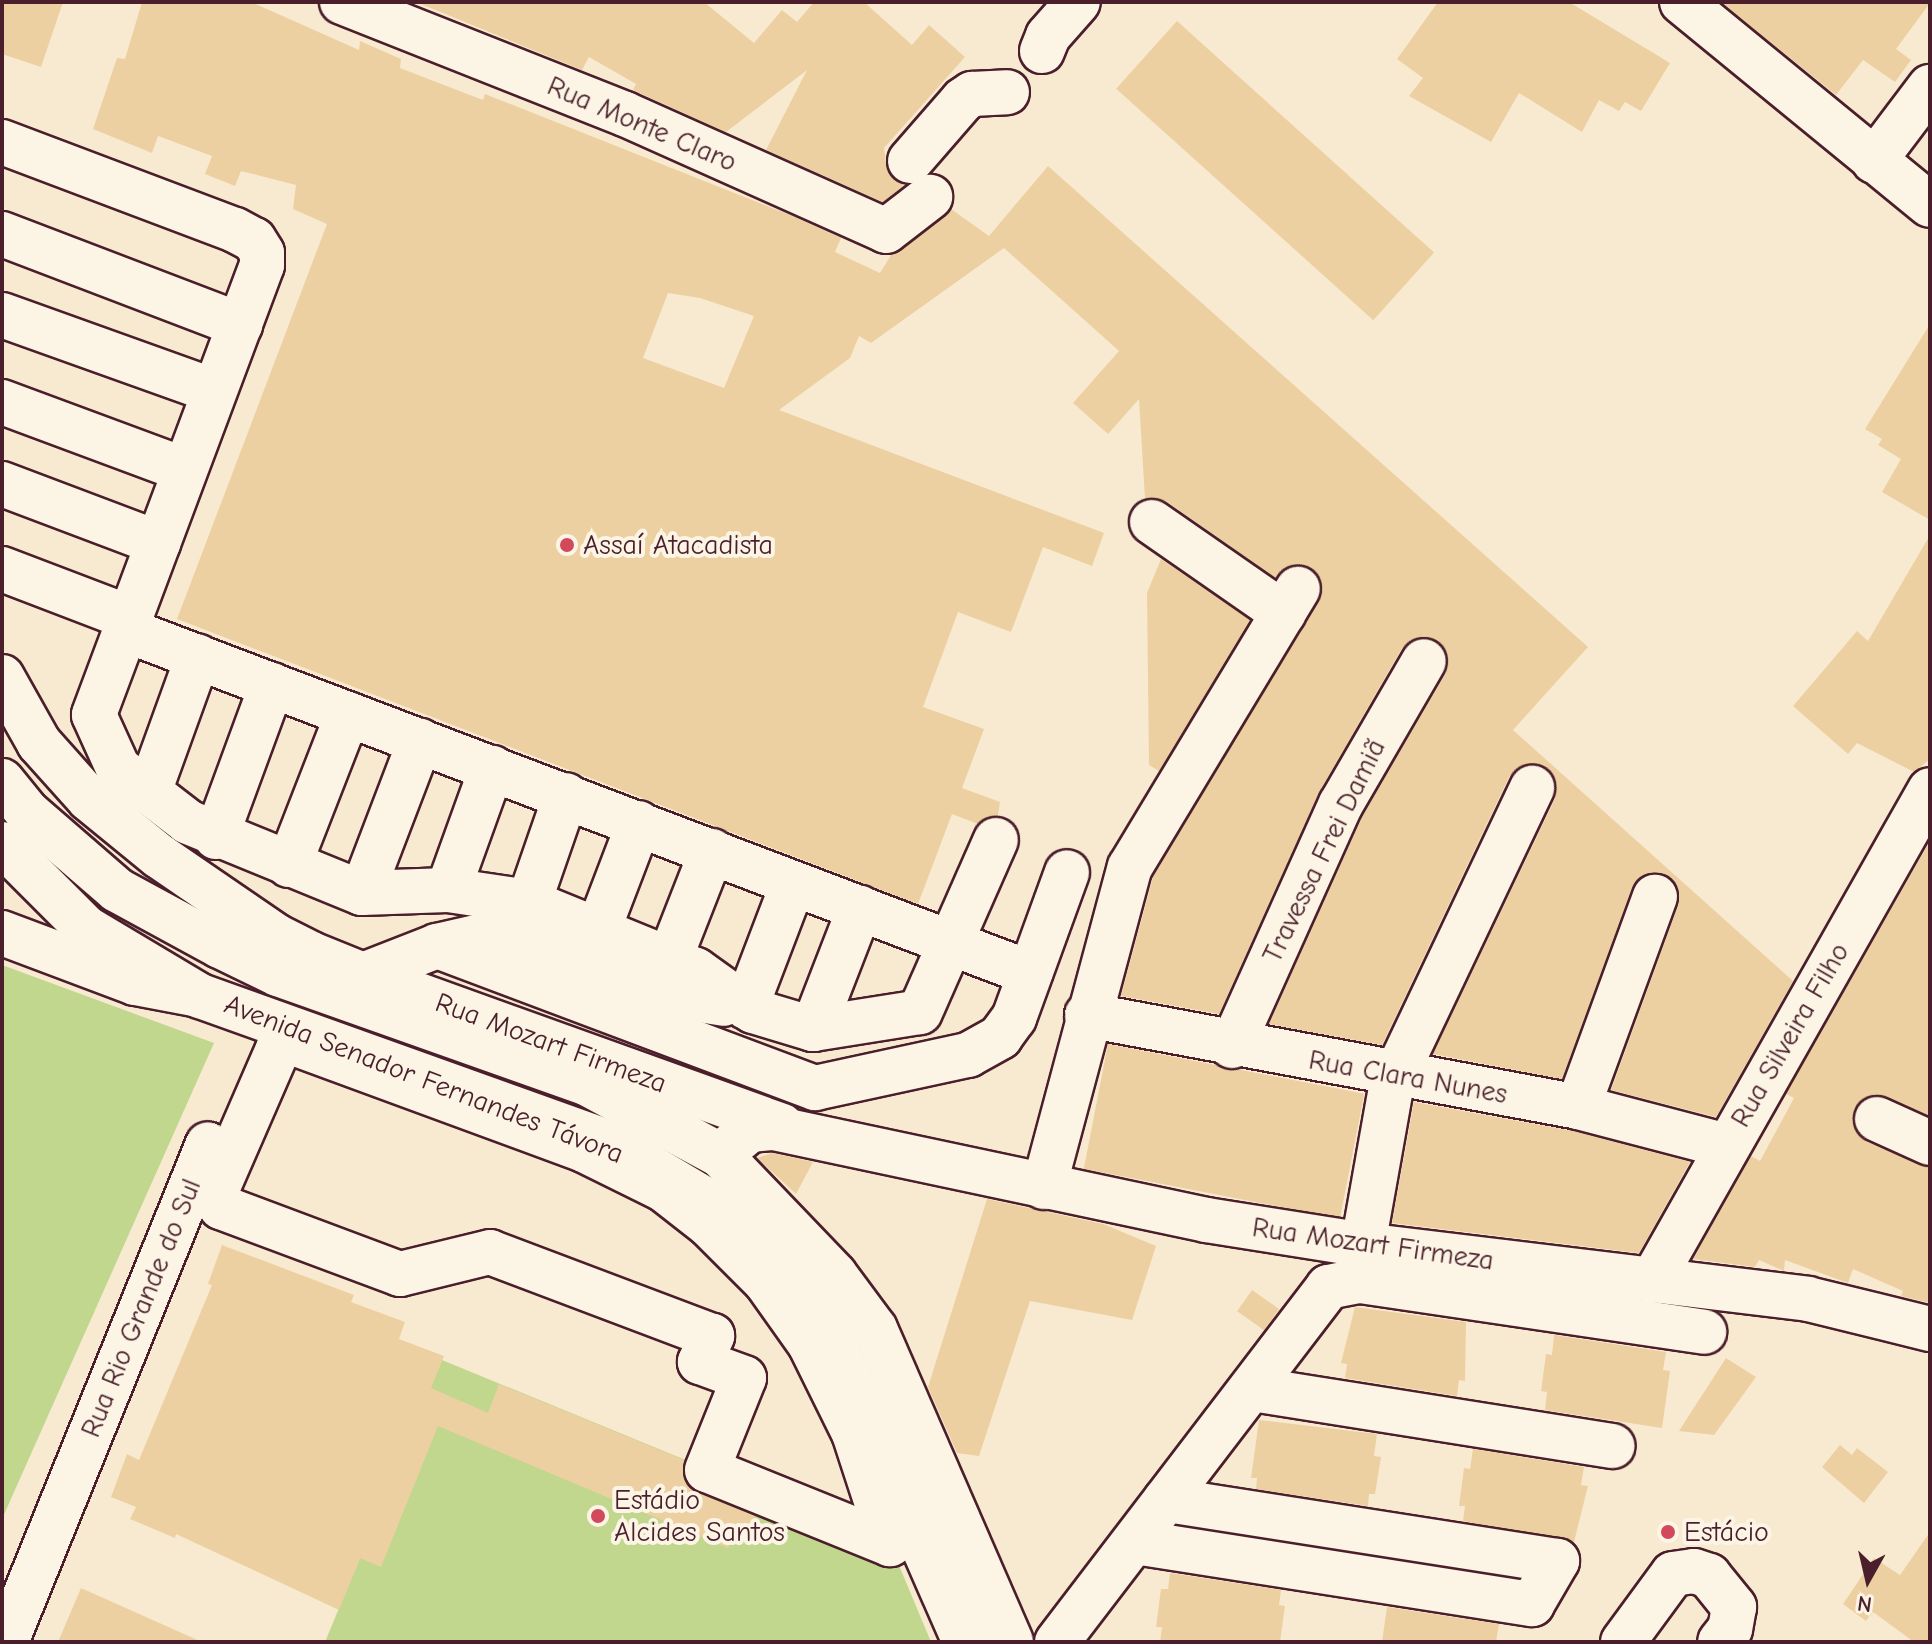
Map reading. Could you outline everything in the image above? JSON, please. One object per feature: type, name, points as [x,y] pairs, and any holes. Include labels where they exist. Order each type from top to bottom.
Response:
[{"type":"street","name":"Rua Monte Claro","points":[[342,2],[625,114],[886,231],[920,179],[963,100],[972,94],[1007,92]]},
{"type":"street","points":[[1042,51],[1078,2]]},
{"type":"street","points":[[1682,2],[1930,205]]},
{"type":"street","points":[[1874,161],[1930,87]]},
{"type":"street","points":[[2,142],[254,240],[262,265],[94,715],[118,768],[216,837],[362,893],[448,890],[529,902],[670,958],[746,1007]]},
{"type":"street","points":[[2,234],[240,325]]},
{"type":"street","points":[[2,315],[214,391]]},
{"type":"street","points":[[2,402],[185,470]]},
{"type":"street","points":[[2,484],[158,543]]},
{"type":"street","points":[[1044,1187],[1087,1015],[1130,867],[1290,601],[1152,522]]},
{"type":"street","points":[[2,569],[198,657],[1030,973]]},
{"type":"street","points":[[149,792],[198,657]]},
{"type":"street","name":"Travessa Frei Damiã","points":[[1232,1046],[1341,804],[1424,661]]},
{"type":"street","points":[[2,677],[39,743],[89,799],[284,959]]},
{"type":"street","points":[[216,837],[272,685]]},
{"type":"street","points":[[289,865],[348,714]]},
{"type":"street","points":[[362,893],[420,741]]},
{"type":"street","points":[[448,890],[492,768]]},
{"type":"street","name":"Avenida Senador Fernandes Távora","points":[[2,781],[27,812],[117,890],[588,1084],[720,1155],[835,1275],[875,1329],[1011,1642]]},
{"type":"street","points":[[1363,1245],[1395,1075],[1532,788]]},
{"type":"street","name":"Rua Silveira Filho","points":[[1652,1281],[1727,1146],[1920,835],[1930,790]]},
{"type":"street","points":[[529,902],[566,795]]},
{"type":"street","points":[[599,928],[639,823]]},
{"type":"street","points":[[363,975],[437,946],[490,934],[517,938],[687,998],[746,1007],[813,1029],[920,1012],[996,840]]},
{"type":"street","name":"Avenida Senador Fernandes Távora","points":[[2,844],[86,928],[200,996],[610,1143],[726,1212],[784,1276],[835,1346],[965,1642]]},
{"type":"street","points":[[670,958],[712,851]]},
{"type":"street","points":[[437,946],[815,1088],[968,1055],[1000,1037],[1014,1018],[1067,872]]},
{"type":"street","points":[[746,1007],[793,884]]},
{"type":"street","points":[[1578,1107],[1655,897]]},
{"type":"street","points":[[813,1029],[860,908]]},
{"type":"street","points":[[2,923],[43,933],[86,928]]},
{"type":"street","points":[[2,933],[135,983],[200,996]]},
{"type":"street","name":"Rua Mozart Firmeza","points":[[284,959],[363,975],[818,1139]]},
{"type":"street","name":"Rua Rio Grande do Sul","points":[[6,1642],[12,1598],[284,959]]},
{"type":"street","name":"Rua Clara Nunes","points":[[1087,1015],[1232,1046],[1578,1107],[1727,1146]]},
{"type":"street","points":[[291,1042],[584,1150],[659,1186],[709,1225],[766,1282],[810,1344],[854,1433],[890,1544],[707,1470],[744,1378],[700,1362],[712,1336],[490,1252],[400,1274],[221,1207],[215,1194],[278,1049],[291,1042]]},
{"type":"street","points":[[815,1088],[818,1139]]},
{"type":"street","points":[[1877,1119],[1930,1143]]},
{"type":"street","name":"Rua Mozart Firmeza","points":[[720,1155],[750,1130],[774,1128],[1044,1187],[1363,1245],[1808,1299],[1930,1329]]},
{"type":"street","points":[[1497,1305],[1505,1262]]},
{"type":"street","points":[[1074,1635],[1135,1542],[1328,1287],[1360,1281],[1497,1305],[1704,1332]]},
{"type":"street","points":[[1252,1389],[1613,1446]]},
{"type":"street","points":[[1135,1542],[1532,1604],[1557,1561],[1166,1500]]},
{"type":"street","points":[[1355,1576],[1377,1533]]},
{"type":"street","points":[[1623,1642],[1673,1574],[1694,1571],[1709,1576],[1734,1607],[1730,1629],[1720,1642]]},
{"type":"green space","points":[[2,965],[214,1043],[2,1519]]},
{"type":"green space","name":"Estádio Alcides Santos","points":[[442,1360],[890,1544],[931,1642],[325,1642]]},
{"type":"building","points":[[2,2],[63,2],[41,67],[2,54]]},
{"type":"building","points":[[142,2],[251,2],[359,50],[360,41],[401,59],[400,68],[483,100],[485,94],[790,215],[841,238],[835,252],[880,273],[891,255],[951,209],[989,236],[1048,166],[1588,647],[1513,730],[1793,981],[1716,1117],[1611,1090],[1678,906],[1675,882],[1663,873],[1640,877],[1632,888],[1562,1079],[1433,1054],[1555,799],[1553,774],[1542,765],[1518,767],[1509,777],[1382,1045],[1269,1024],[1363,815],[1446,673],[1445,648],[1425,636],[1402,648],[1319,792],[1219,1014],[1121,996],[1153,877],[1323,589],[1310,567],[1287,567],[1276,578],[1166,501],[1145,499],[1139,399],[1108,434],[1073,403],[1119,351],[1004,248],[871,343],[859,336],[850,358],[779,410],[1104,533],[1092,566],[1043,547],[1011,632],[958,612],[923,707],[984,729],[962,788],[1000,802],[998,816],[978,824],[952,814],[918,904],[177,619],[327,224],[293,209],[296,185],[241,171],[235,186],[205,174],[212,156],[158,136],[152,153],[93,129],[117,58],[125,59]],"holes":[[[668,293],[700,298],[754,316],[724,388],[643,358]]]},
{"type":"building","points":[[416,2],[704,2],[754,43],[782,10],[797,22],[814,2],[864,2],[912,45],[929,25],[965,57],[884,148],[887,170],[904,185],[883,202],[766,150],[807,70],[726,132],[633,90],[636,84],[589,57],[582,70]]},
{"type":"building","points":[[1438,2],[1569,2],[1670,63],[1641,111],[1625,102],[1619,111],[1599,100],[1582,132],[1519,93],[1491,142],[1409,96],[1423,78],[1397,59]]},
{"type":"building","points":[[1721,2],[1930,3],[1896,49],[1911,60],[1895,82],[1863,60],[1836,95]]},
{"type":"building","points":[[1177,21],[1434,253],[1373,320],[1116,89]]},
{"type":"building","points":[[1930,324],[1930,520],[1882,492],[1901,459],[1878,445],[1882,439],[1865,429]]},
{"type":"building","points":[[1930,535],[1930,759],[1914,772],[1857,743],[1848,754],[1793,706],[1857,631],[1868,641]]},
{"type":"building","points":[[1161,559],[1250,620],[1159,771],[1149,765],[1147,593]]},
{"type":"building","points":[[1930,841],[1930,1116],[1875,1094],[1862,1099],[1852,1121],[1867,1142],[1930,1168],[1930,1303],[1901,1296],[1903,1291],[1853,1269],[1848,1283],[1785,1260],[1784,1271],[1759,1260],[1755,1267],[1693,1259],[1751,1156],[1760,1161],[1794,1098],[1786,1094]]},
{"type":"building","points":[[1108,1044],[1364,1094],[1340,1218],[1084,1169]]},
{"type":"building","points":[[1414,1102],[1573,1131],[1690,1162],[1639,1253],[1392,1223]]},
{"type":"building","points":[[772,1153],[813,1162],[796,1194],[757,1158]]},
{"type":"building","points":[[987,1199],[1103,1224],[1156,1246],[1132,1320],[1030,1301],[979,1456],[957,1453],[928,1387]]},
{"type":"building","points":[[222,1245],[354,1295],[351,1302],[405,1322],[399,1339],[444,1356],[431,1388],[488,1413],[499,1384],[684,1460],[688,1486],[755,1516],[748,1531],[738,1526],[728,1548],[438,1426],[381,1567],[360,1558],[339,1610],[176,1534],[175,1538],[130,1519],[136,1507],[111,1497],[127,1454],[139,1460],[212,1285],[208,1284]]},
{"type":"building","points":[[1252,1290],[1279,1309],[1264,1330],[1237,1311]]},
{"type":"building","points":[[1355,1307],[1466,1322],[1465,1381],[1459,1380],[1457,1396],[1345,1378],[1347,1364],[1341,1363]]},
{"type":"building","points":[[1554,1335],[1666,1352],[1663,1370],[1670,1371],[1662,1428],[1545,1410],[1547,1392],[1541,1391],[1546,1354],[1552,1355]]},
{"type":"building","points":[[1726,1358],[1756,1377],[1714,1435],[1679,1431]]},
{"type":"building","points":[[1259,1420],[1377,1434],[1374,1456],[1381,1457],[1375,1494],[1369,1494],[1368,1506],[1256,1489],[1257,1478],[1251,1478]]},
{"type":"building","points":[[1840,1445],[1852,1455],[1857,1448],[1888,1472],[1864,1503],[1822,1467]]},
{"type":"building","points":[[1473,1449],[1584,1467],[1581,1485],[1588,1486],[1574,1542],[1463,1521],[1465,1506],[1459,1506],[1464,1468],[1470,1469]]},
{"type":"building","points":[[1930,1532],[1930,1642],[1914,1642],[1873,1612],[1866,1621],[1843,1604],[1874,1558],[1900,1575]]},
{"type":"building","points":[[1170,1573],[1281,1590],[1279,1605],[1285,1606],[1280,1642],[1160,1642],[1162,1627],[1156,1627],[1161,1589],[1168,1589]]},
{"type":"building","points":[[81,1588],[202,1642],[58,1642]]},
{"type":"building","points":[[1387,1607],[1499,1624],[1496,1642],[1382,1642]]},
{"type":"place","name":"Assaí Atacadista","points":[[567,545]]},
{"type":"place","name":"Estádio Alcides Santos","points":[[598,1516]]},
{"type":"place","name":"Estácio","points":[[1668,1532]]}]
